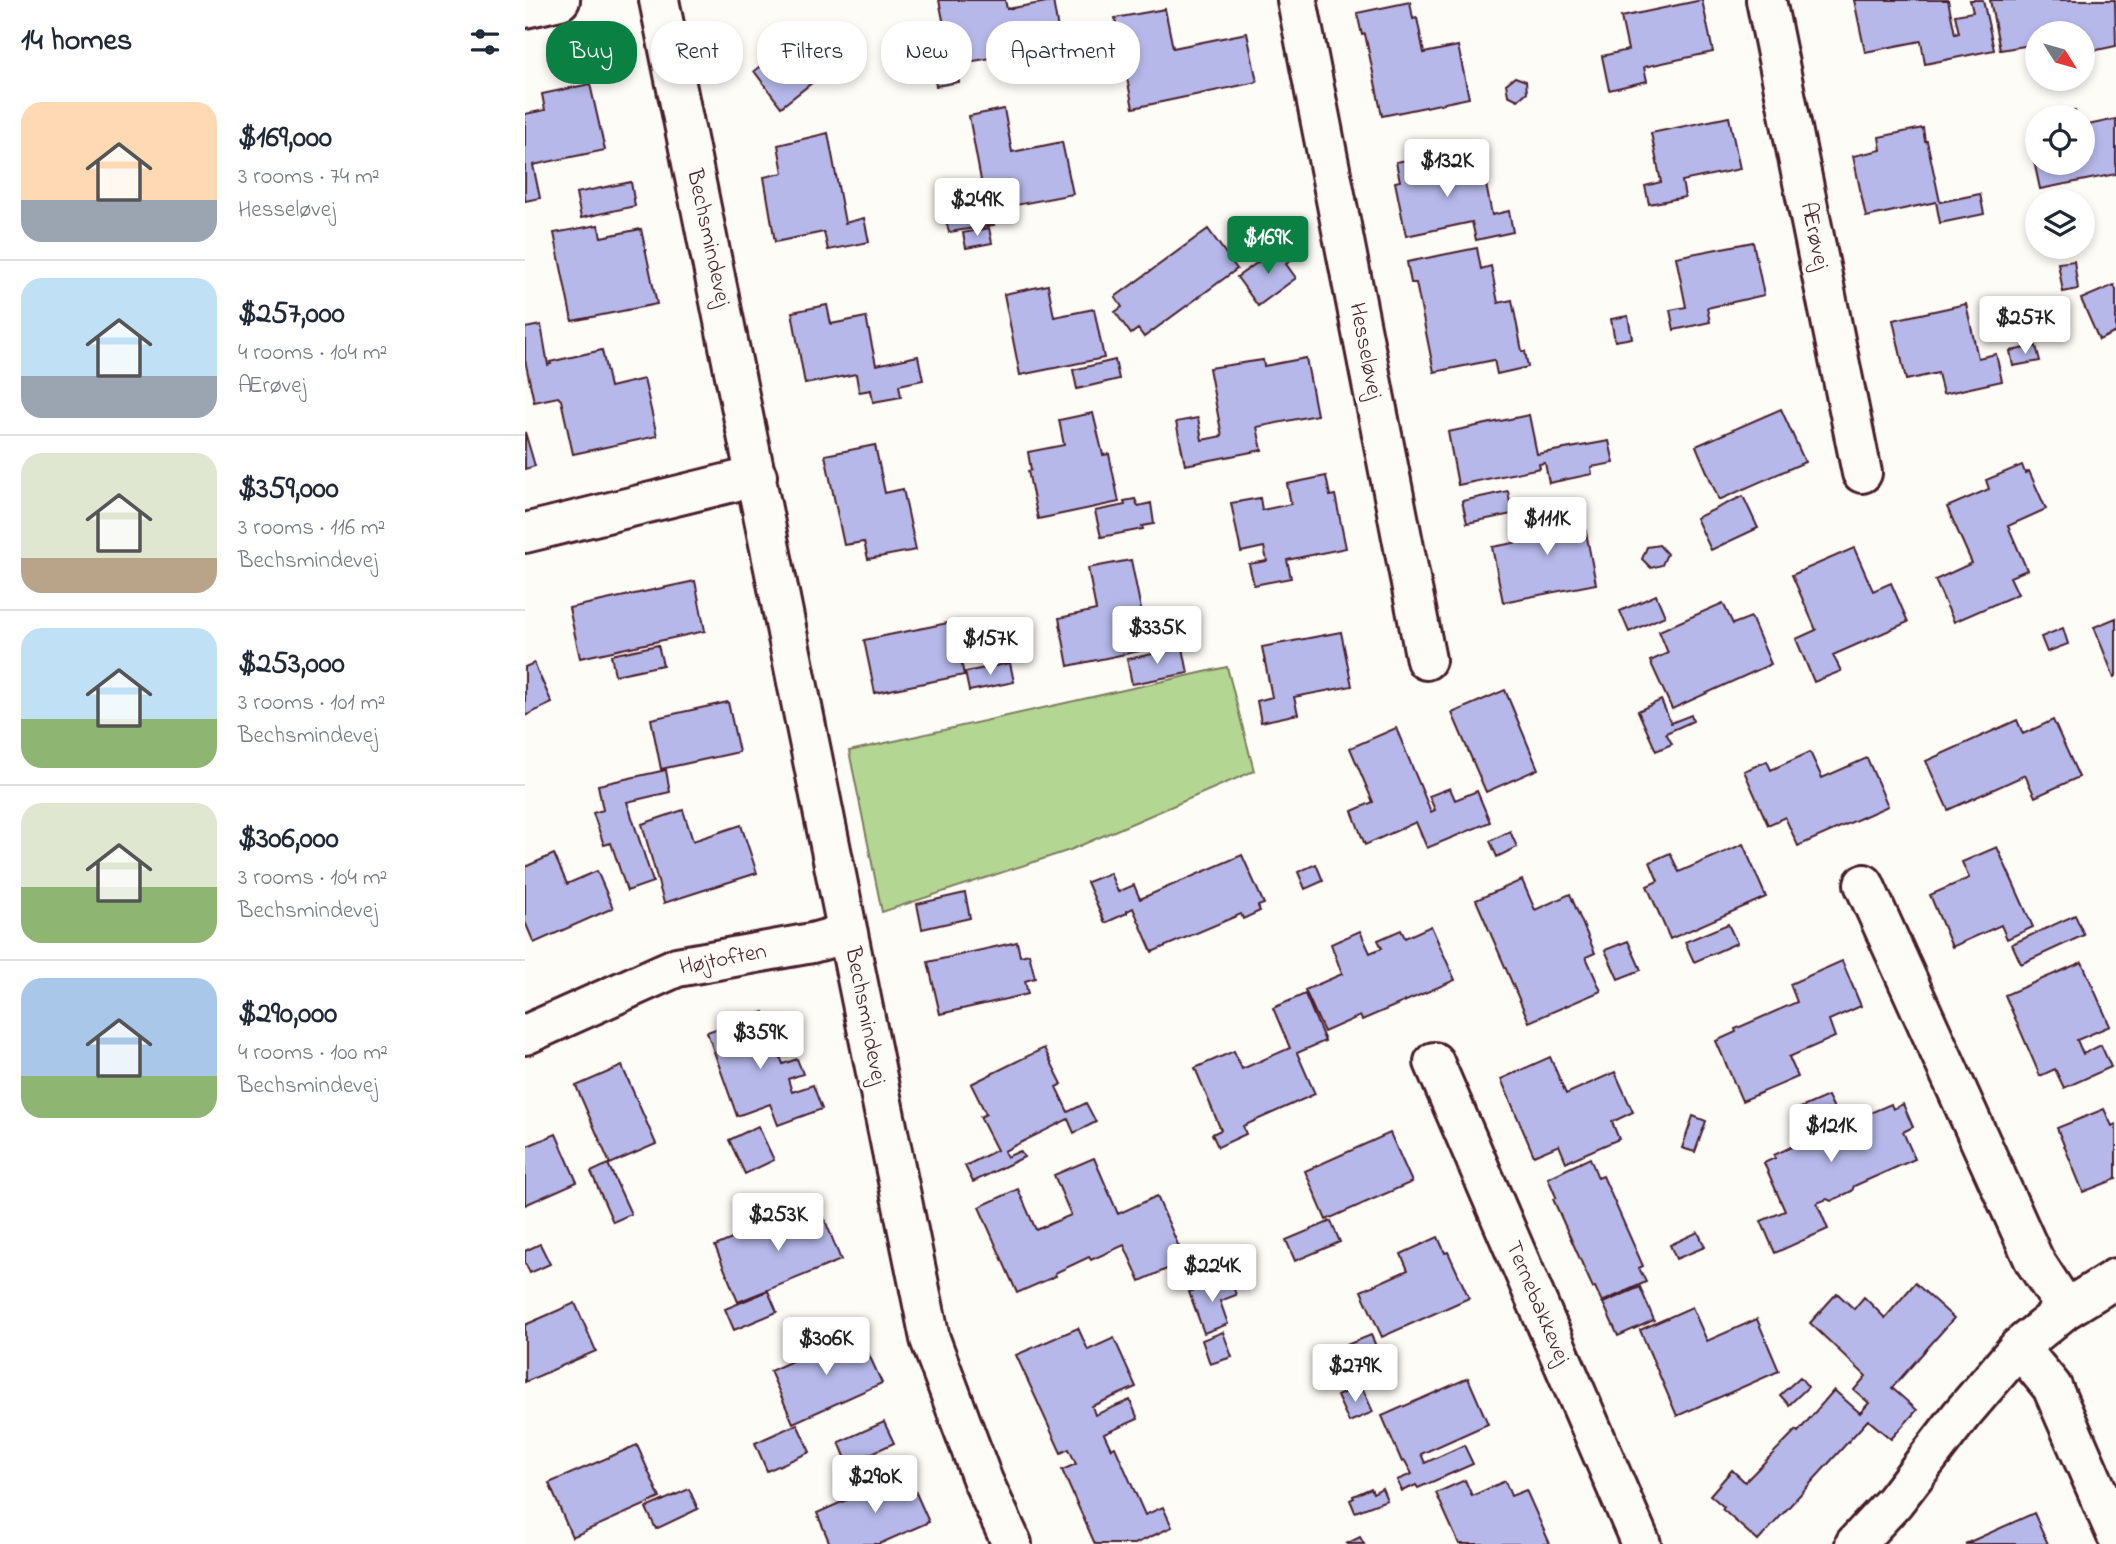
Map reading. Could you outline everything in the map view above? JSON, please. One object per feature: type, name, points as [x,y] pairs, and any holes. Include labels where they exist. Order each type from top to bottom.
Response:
[{"type":"street","points":[[525,8],[560,0]]},
{"type":"street","name":"Bechsmindevej","points":[[660,0],[930,1339],[983,1481],[1012,1544]]},
{"type":"street","name":"Hesseløvej","points":[[1297,0],[1426,660]]},
{"type":"street","name":"Ærøvej","points":[[1766,0],[1862,473]]},
{"type":"street","points":[[525,533],[757,476]]},
{"type":"street","points":[[1864,884],[2034,1260],[2066,1309]]},
{"type":"street","name":"Højtoften","points":[[525,1035],[677,967],[812,943],[848,933]]},
{"type":"street","name":"Ternebakkevej","points":[[1434,1062],[1641,1544]]},
{"type":"street","points":[[1855,1544],[1894,1502],[1961,1415],[2019,1347],[2066,1309],[2116,1278]]},
{"type":"street","points":[[2019,1347],[2052,1387],[2116,1534]]},
{"type":"green space","points":[[1227,667],[1254,771],[1070,850],[882,912],[849,751]]},
{"type":"building","points":[[939,0],[1005,0],[1007,9],[1053,1],[1057,21],[986,21],[986,59],[972,61],[972,21],[943,21]]},
{"type":"building","points":[[1702,0],[1713,52],[1644,67],[1647,81],[1609,90],[1602,56],[1628,50],[1621,17]]},
{"type":"building","points":[[1854,0],[1948,0],[1955,34],[1959,33],[1955,15],[1973,12],[1970,0],[1983,0],[1994,50],[1925,64],[1921,41],[1865,52]]},
{"type":"building","points":[[1990,0],[2115,0],[2116,46],[2095,50],[2095,21],[2025,21],[2025,46],[2000,50]]},
{"type":"building","points":[[1410,2],[1413,19],[1417,18],[1424,53],[1458,46],[1469,98],[1382,116],[1365,34],[1362,35],[1357,13]]},
{"type":"building","points":[[1165,9],[1173,48],[1247,33],[1257,82],[1133,108],[1128,84],[1140,84],[1140,21],[1116,21],[1115,18]]},
{"type":"building","points":[[1515,77],[1526,81],[1527,92],[1518,100],[1508,95],[1506,84]]},
{"type":"building","points":[[590,84],[605,150],[533,165],[540,198],[525,201],[525,114],[545,110],[542,94]]},
{"type":"building","points":[[764,84],[810,84],[781,107]]},
{"type":"building","points":[[1004,109],[1012,152],[1062,142],[1073,194],[990,210],[994,225],[949,232],[940,198],[972,192],[976,209],[986,207],[969,116]]},
{"type":"building","points":[[1729,117],[1740,169],[1682,181],[1685,197],[1649,204],[1645,186],[1661,182],[1651,133]]},
{"type":"building","points":[[2116,119],[2116,174],[2040,189],[2037,175],[2095,175],[2095,123]]},
{"type":"building","points":[[1923,128],[1940,202],[1980,194],[1984,214],[1940,223],[1936,202],[1866,217],[1853,156],[1881,150],[1879,137]]},
{"type":"building","points":[[828,133],[845,223],[864,218],[869,242],[828,250],[824,232],[775,242],[764,177],[783,173],[778,145]]},
{"type":"building","points":[[1433,155],[1436,173],[1482,164],[1492,215],[1509,211],[1513,232],[1476,240],[1472,222],[1406,236],[1395,182],[1400,181],[1396,162]]},
{"type":"building","points":[[631,182],[635,206],[581,218],[576,193]]},
{"type":"building","points":[[598,225],[601,237],[641,229],[657,304],[572,321],[554,233]]},
{"type":"building","points":[[989,228],[992,243],[966,248],[963,233]]},
{"type":"building","points":[[1208,229],[1237,269],[1144,337],[1138,329],[1131,334],[1115,312],[1122,307],[1115,297]]},
{"type":"building","points":[[1753,242],[1764,295],[1707,308],[1710,322],[1674,330],[1670,310],[1686,307],[1676,257]]},
{"type":"building","points":[[1282,245],[1292,260],[1286,264],[1296,278],[1258,306],[1237,277]]},
{"type":"building","points":[[1477,248],[1481,269],[1491,266],[1498,303],[1512,300],[1522,351],[1525,351],[1528,367],[1497,374],[1494,360],[1434,372],[1416,283],[1411,283],[1407,262]]},
{"type":"building","points":[[2074,261],[2078,289],[2063,292],[2058,263]]},
{"type":"building","points":[[1048,285],[1054,317],[1094,309],[1104,358],[1020,375],[1004,294]]},
{"type":"building","points":[[2114,285],[2116,332],[2099,340],[2081,299]]},
{"type":"building","points":[[1966,304],[1978,358],[1996,354],[2002,381],[1943,394],[1938,373],[1906,380],[1893,320]]},
{"type":"building","points":[[827,305],[831,324],[866,317],[876,365],[918,356],[923,380],[899,385],[901,397],[873,402],[871,390],[859,392],[856,374],[805,384],[792,312]]},
{"type":"building","points":[[2040,310],[2045,333],[2029,337],[2024,314]]},
{"type":"building","points":[[1628,316],[1632,338],[1615,341],[1611,319]]},
{"type":"building","points":[[541,325],[548,365],[550,362],[602,350],[610,387],[644,379],[657,436],[573,454],[561,400],[558,397],[534,402],[525,360],[525,328]]},
{"type":"building","points":[[2036,346],[2040,361],[2013,366],[2010,351]]},
{"type":"building","points":[[1306,358],[1317,415],[1257,427],[1262,450],[1185,465],[1176,422],[1198,418],[1202,440],[1222,436],[1209,368],[1263,360],[1264,366]]},
{"type":"building","points":[[1115,360],[1119,379],[1077,389],[1073,370]]},
{"type":"building","points":[[1781,409],[1805,462],[1719,500],[1696,446]]},
{"type":"building","points":[[1093,413],[1103,455],[1109,454],[1119,502],[1038,519],[1028,471],[1031,470],[1028,452],[1064,445],[1059,420]]},
{"type":"building","points":[[1529,415],[1537,454],[1609,441],[1614,463],[1591,467],[1592,474],[1549,483],[1545,463],[1539,464],[1540,468],[1458,485],[1448,432]]},
{"type":"building","points":[[525,432],[535,466],[525,469]]},
{"type":"building","points":[[875,445],[885,493],[903,489],[916,550],[868,559],[864,542],[844,545],[825,455]]},
{"type":"building","points":[[2022,465],[2025,473],[2029,471],[2046,509],[2008,526],[2027,570],[2010,577],[2018,594],[1954,622],[1935,580],[1972,563],[1947,507],[1989,489],[1986,480]]},
{"type":"building","points":[[1326,476],[1330,496],[1335,495],[1346,548],[1287,560],[1291,578],[1254,585],[1249,564],[1267,561],[1264,547],[1241,552],[1231,503],[1260,498],[1262,510],[1291,504],[1287,484]]},
{"type":"building","points":[[1508,491],[1512,514],[1467,523],[1462,501]]},
{"type":"building","points":[[1743,496],[1758,528],[1711,550],[1696,518]]},
{"type":"building","points":[[1135,499],[1138,506],[1151,503],[1154,524],[1142,526],[1143,529],[1101,537],[1095,511],[1125,505],[1124,501]]},
{"type":"building","points":[[1580,501],[1596,584],[1503,602],[1492,547],[1541,538],[1536,510]]},
{"type":"building","points":[[1659,545],[1667,554],[1662,565],[1651,568],[1642,559],[1647,547]]},
{"type":"building","points":[[1854,548],[1873,591],[1891,583],[1908,622],[1833,655],[1841,671],[1814,682],[1796,639],[1816,630],[1792,575]]},
{"type":"building","points":[[1131,560],[1149,649],[1068,666],[1059,618],[1096,610],[1088,568]]},
{"type":"building","points":[[695,581],[705,631],[580,658],[569,608]]},
{"type":"building","points":[[1656,595],[1665,616],[1629,632],[1620,611]]},
{"type":"building","points":[[1723,603],[1733,624],[1751,617],[1771,664],[1672,709],[1650,661],[1668,653],[1659,631]]},
{"type":"building","points":[[2116,618],[2116,676],[2114,677],[2094,627]]},
{"type":"building","points":[[953,622],[964,675],[875,693],[864,640]]},
{"type":"building","points":[[2063,628],[2068,644],[2047,652],[2041,637]]},
{"type":"building","points":[[1341,632],[1352,686],[1294,697],[1298,714],[1261,722],[1257,701],[1272,697],[1262,647]]},
{"type":"building","points":[[658,645],[663,665],[615,675],[611,655]]},
{"type":"building","points":[[1183,648],[1188,673],[1132,684],[1127,659]]},
{"type":"building","points":[[534,663],[552,703],[525,716],[525,667]]},
{"type":"building","points":[[1010,663],[1014,682],[969,691],[965,672]]},
{"type":"building","points":[[1505,690],[1538,769],[1486,792],[1452,713]]},
{"type":"building","points":[[1661,700],[1671,723],[1691,715],[1693,721],[1666,733],[1672,744],[1656,751],[1638,711]]},
{"type":"building","points":[[728,702],[739,752],[661,769],[651,719]]},
{"type":"building","points":[[2017,720],[2023,734],[2053,720],[2079,777],[2035,797],[2025,775],[1948,810],[1926,761]]},
{"type":"building","points":[[1396,728],[1431,812],[1435,810],[1429,796],[1450,788],[1455,800],[1477,791],[1490,822],[1427,848],[1416,822],[1365,845],[1352,811],[1373,802],[1350,748]]},
{"type":"building","points":[[1810,752],[1822,778],[1867,758],[1888,806],[1798,846],[1785,817],[1768,825],[1744,771],[1767,761],[1771,770]]},
{"type":"building","points":[[666,770],[670,792],[627,802],[653,882],[627,891],[611,843],[604,845],[593,813],[603,810],[598,785]]},
{"type":"building","points":[[683,810],[693,841],[741,825],[757,873],[664,903],[642,824]]},
{"type":"building","points":[[1510,831],[1517,847],[1497,857],[1490,841]]},
{"type":"building","points":[[1743,844],[1766,897],[1670,939],[1647,886],[1658,881],[1650,862],[1670,853],[1679,872]]},
{"type":"building","points":[[1997,847],[2033,927],[2007,939],[2001,925],[1952,947],[1930,895],[1969,878],[1962,862]]},
{"type":"building","points":[[554,854],[567,884],[597,871],[613,908],[534,943],[525,922],[525,867]]},
{"type":"building","points":[[1242,855],[1264,904],[1258,906],[1260,911],[1243,919],[1241,914],[1152,952],[1133,908],[1105,923],[1087,882],[1110,873],[1118,892],[1134,885],[1140,899]]},
{"type":"building","points":[[1316,864],[1323,881],[1305,889],[1298,872]]},
{"type":"building","points":[[1522,880],[1535,910],[1570,894],[1595,953],[1586,957],[1601,991],[1529,1022],[1476,900]]},
{"type":"building","points":[[965,893],[970,918],[922,929],[917,904]]},
{"type":"building","points":[[2075,915],[2084,935],[2021,964],[2012,944]]},
{"type":"building","points":[[1728,924],[1737,943],[1694,962],[1685,942]]},
{"type":"building","points":[[1431,926],[1455,980],[1362,1020],[1360,1016],[1324,1032],[1305,990],[1342,974],[1331,944],[1360,931],[1370,953],[1382,948],[1378,940],[1401,930],[1405,938]]},
{"type":"building","points":[[1628,941],[1641,970],[1618,979],[1605,950]]},
{"type":"building","points":[[1017,942],[1020,956],[1029,954],[1035,978],[1025,981],[1028,994],[940,1014],[928,962]]},
{"type":"building","points":[[1842,961],[1861,1006],[1829,1020],[1835,1037],[1789,1057],[1798,1077],[1742,1101],[1716,1041],[1736,1032],[1735,1029],[1797,1002],[1790,984]]},
{"type":"building","points":[[2082,962],[2110,1026],[2077,1040],[2083,1054],[2101,1045],[2111,1067],[2064,1088],[2055,1069],[2040,1076],[2005,995]]},
{"type":"building","points":[[1305,994],[1325,1041],[1297,1053],[1315,1094],[1243,1126],[1246,1134],[1218,1147],[1212,1134],[1221,1130],[1195,1068],[1234,1051],[1242,1069],[1290,1048],[1273,1008]]},
{"type":"building","points":[[764,1012],[783,1064],[797,1059],[803,1074],[788,1079],[792,1092],[813,1085],[822,1109],[778,1125],[770,1104],[737,1116],[707,1032]]},
{"type":"building","points":[[1044,1048],[1062,1084],[1056,1087],[1068,1112],[1086,1103],[1096,1122],[1074,1133],[1068,1119],[1004,1151],[1007,1157],[1020,1151],[1024,1157],[973,1182],[965,1166],[997,1150],[980,1117],[986,1114],[971,1084]]},
{"type":"building","points":[[1550,1057],[1566,1094],[1615,1072],[1633,1112],[1612,1122],[1619,1139],[1566,1162],[1559,1145],[1534,1156],[1501,1079]]},
{"type":"building","points":[[622,1066],[656,1144],[610,1164],[576,1086]]},
{"type":"building","points":[[1828,1096],[1842,1125],[1843,1118],[1861,1111],[1868,1114],[1891,1104],[1893,1109],[1903,1104],[1913,1127],[1903,1132],[1915,1159],[1854,1186],[1852,1191],[1831,1201],[1827,1199],[1817,1203],[1828,1229],[1775,1253],[1761,1221],[1785,1211],[1764,1163],[1775,1158],[1774,1155],[1804,1141],[1791,1112]]},
{"type":"building","points":[[2104,1109],[2112,1126],[2116,1124],[2116,1179],[2083,1192],[2057,1128]]},
{"type":"building","points":[[1693,1116],[1706,1121],[1695,1152],[1682,1148]]},
{"type":"building","points":[[758,1126],[774,1160],[745,1174],[729,1140]]},
{"type":"building","points":[[1390,1133],[1412,1182],[1326,1220],[1305,1171]]},
{"type":"building","points":[[556,1134],[577,1182],[525,1205],[525,1147]]},
{"type":"building","points":[[1094,1158],[1118,1214],[1157,1196],[1185,1261],[1140,1281],[1124,1245],[1091,1260],[1089,1257],[1055,1273],[1056,1276],[1017,1293],[979,1207],[1018,1189],[1036,1230],[1071,1215],[1054,1175]]},
{"type":"building","points":[[1590,1158],[1598,1178],[1603,1176],[1643,1266],[1639,1268],[1646,1282],[1602,1302],[1595,1287],[1593,1288],[1553,1199],[1556,1197],[1548,1178]]},
{"type":"building","points":[[608,1164],[631,1214],[613,1222],[591,1172]]},
{"type":"building","points":[[818,1203],[841,1260],[738,1302],[715,1246]]},
{"type":"building","points":[[1331,1221],[1340,1242],[1295,1261],[1286,1240]]},
{"type":"building","points":[[1698,1232],[1705,1247],[1676,1259],[1670,1245]]},
{"type":"building","points":[[1438,1237],[1445,1253],[1448,1252],[1469,1298],[1382,1337],[1361,1291],[1408,1270],[1401,1254]]},
{"type":"building","points":[[540,1244],[550,1264],[530,1273],[525,1263],[525,1251]]},
{"type":"building","points":[[1230,1277],[1236,1295],[1220,1301],[1228,1324],[1204,1333],[1189,1292]]},
{"type":"building","points":[[1915,1283],[1954,1318],[1892,1388],[1917,1410],[1891,1439],[1868,1420],[1758,1541],[1710,1495],[1732,1470],[1745,1482],[1796,1430],[1798,1432],[1834,1390],[1860,1413],[1869,1403],[1854,1390],[1866,1376],[1810,1323],[1837,1293],[1854,1309],[1864,1297],[1885,1318]]},
{"type":"building","points":[[1640,1287],[1654,1320],[1618,1336],[1603,1303]]},
{"type":"building","points":[[768,1291],[777,1312],[734,1330],[725,1309]]},
{"type":"building","points":[[575,1303],[596,1351],[525,1382],[525,1325]]},
{"type":"building","points":[[1692,1307],[1707,1341],[1757,1319],[1779,1371],[1677,1416],[1640,1330]]},
{"type":"building","points":[[1078,1328],[1088,1350],[1114,1338],[1136,1387],[1092,1406],[1095,1415],[1130,1400],[1138,1419],[1104,1434],[1111,1449],[1115,1447],[1145,1515],[1163,1507],[1172,1527],[1135,1544],[1095,1544],[1062,1470],[1076,1464],[1069,1449],[1061,1453],[1016,1355]]},
{"type":"building","points":[[858,1331],[882,1383],[793,1423],[770,1371]]},
{"type":"building","points":[[1223,1332],[1232,1357],[1210,1364],[1202,1340]]},
{"type":"building","points":[[1371,1335],[1384,1364],[1333,1386],[1325,1368],[1332,1365],[1327,1353]]},
{"type":"building","points":[[1800,1377],[1808,1387],[1789,1405],[1780,1395]]},
{"type":"building","points":[[1468,1378],[1488,1424],[1421,1454],[1425,1463],[1464,1445],[1473,1464],[1418,1488],[1416,1485],[1402,1491],[1397,1480],[1412,1474],[1405,1461],[1402,1462],[1382,1416]]},
{"type":"building","points":[[1361,1385],[1373,1412],[1349,1422],[1337,1396]]},
{"type":"building","points":[[884,1422],[894,1443],[848,1464],[839,1442]]},
{"type":"building","points":[[797,1424],[810,1452],[767,1471],[755,1443]]},
{"type":"building","points":[[637,1445],[660,1498],[572,1537],[549,1483]]},
{"type":"building","points":[[907,1473],[929,1522],[879,1544],[830,1544],[817,1513]]},
{"type":"building","points":[[1465,1480],[1472,1496],[1505,1481],[1511,1496],[1526,1490],[1550,1544],[1459,1544],[1436,1493]]},
{"type":"building","points":[[1371,1488],[1373,1493],[1382,1488],[1387,1500],[1355,1512],[1350,1500]]},
{"type":"building","points":[[689,1489],[698,1509],[656,1529],[646,1508]]},
{"type":"building","points":[[2034,1513],[2048,1544],[1965,1544]]},
{"type":"building","points":[[1360,1537],[1364,1544],[1346,1544]]}]
